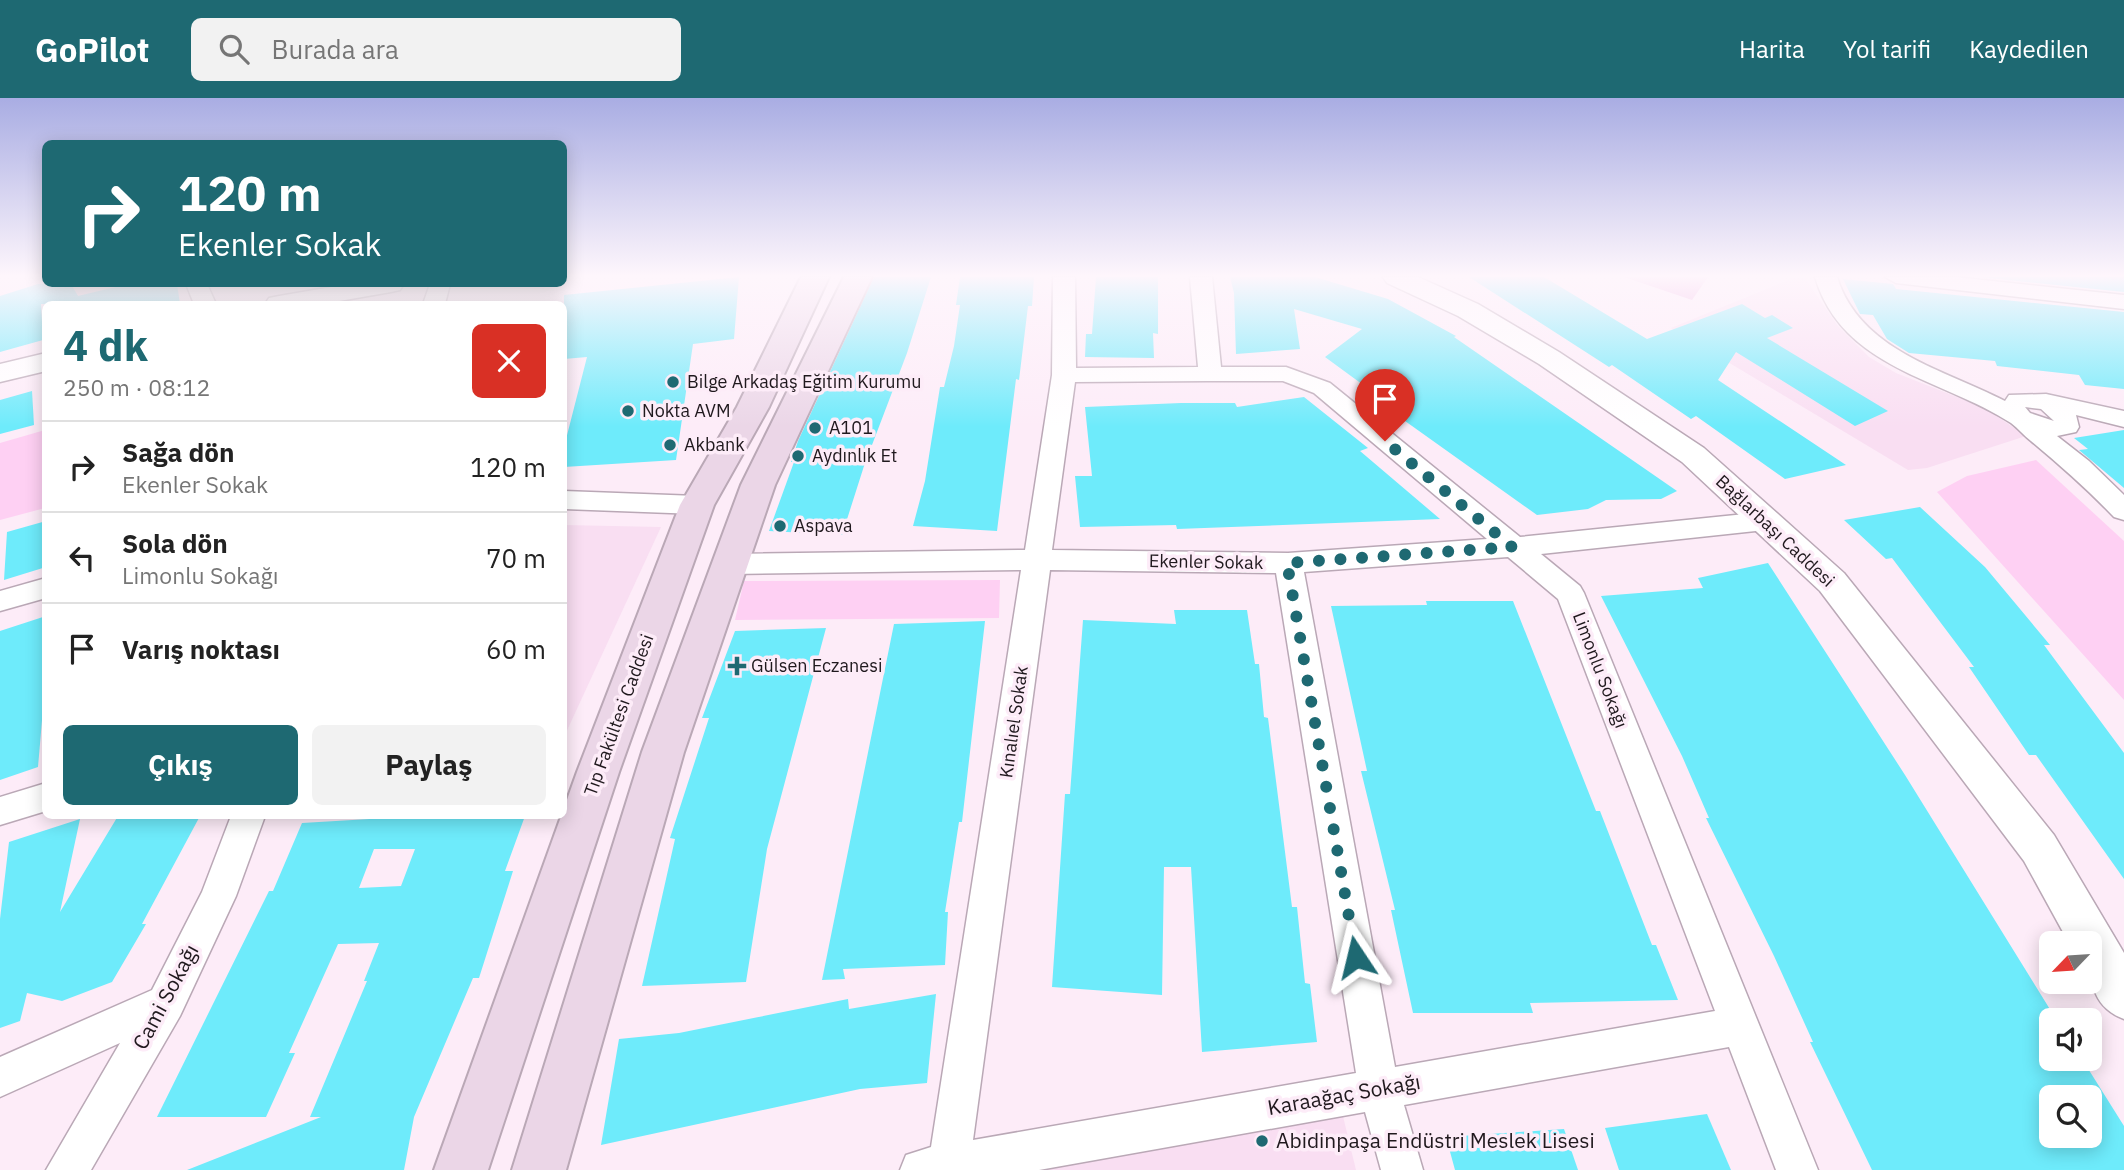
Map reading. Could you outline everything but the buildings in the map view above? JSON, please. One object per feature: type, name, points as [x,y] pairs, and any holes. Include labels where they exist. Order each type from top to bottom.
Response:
[{"type":"main road","name":"Tıp Fakültesi Caddesi","points":[[461,1170],[598,772],[697,505],[753,407],[791,327]]},
{"type":"main road","points":[[539,1170],[663,752],[758,485],[834,327]]},
{"type":"street","name":"Kınalıel Sokak","points":[[935,1168],[1038,560],[1065,375],[1064,327]]},
{"type":"street","points":[[1206,327],[1210,374]]},
{"type":"street","name":"Bağlarbaşı Caddesi","points":[[1497,327],[1549,358],[1693,455],[1832,582],[2039,848],[2124,997]]},
{"type":"street","points":[[1856,327],[1887,354],[1936,377],[2030,409],[2124,419],[2049,428],[2030,409]]},
{"type":"street","points":[[0,373],[42,363]]},
{"type":"street","name":"Limonlu Sokağı","points":[[1065,375],[1286,374],[1322,388],[1570,593],[1738,1026],[1797,1170]]},
{"type":"street","points":[[2030,409],[2047,442],[2074,461],[2124,511]]},
{"type":"street","points":[[2067,426],[2065,434],[2074,461]]},
{"type":"street","points":[[567,500],[697,505]]},
{"type":"street","name":"Ekenler Sokak","points":[[730,564],[1038,560],[1287,563],[1512,547],[1765,521]]},
{"type":"street","points":[[1287,563],[1380,1089],[1402,1170]]},
{"type":"street","points":[[0,601],[42,589]]},
{"type":"street","points":[[0,811],[42,798]]},
{"type":"street","name":"Cami Sokağı","points":[[66,1170],[166,1003],[218,896],[247,819]]},
{"type":"street","points":[[0,1077],[166,1003]]},
{"type":"street","name":"Karaağaç Sokağı","points":[[935,1168],[1738,1026]]},
{"type":"shaded area","points":[[1839,327],[1869,357],[1896,373],[1985,408],[2026,436],[1927,468],[1908,470],[1671,328]]},
{"type":"shaded area","points":[[42,431],[42,509],[0,520],[0,443]]},
{"type":"shaded area","points":[[2036,460],[2124,541],[2124,700],[1937,492],[1967,476]]},
{"type":"shaded area","points":[[567,525],[661,527],[567,731]]},
{"type":"shaded area","points":[[1000,580],[999,618],[735,620],[744,581]]},
{"type":"shaded area","name":"Abidinpaşa Endüstri Meslek Lisesi","points":[[1342,1112],[1356,1170],[1009,1170]]},
{"type":"place","name":"Bilge Arkadaş Eğitim Kurumu","points":[[673,382]]},
{"type":"place","name":"Nokta AVM","points":[[628,411]]},
{"type":"place","name":"A101","points":[[815,428]]},
{"type":"place","name":"Akbank","points":[[670,445]]},
{"type":"place","name":"Aydınlık Et","points":[[798,456]]},
{"type":"place","name":"Aspava","points":[[780,526]]},
{"type":"place","name":"Gülsen Eczanesi","points":[[737,666]]},
{"type":"place","name":"Abidinpaşa Endüstri Meslek Lisesi","points":[[1262,1141]]},
{"type":"route","points":[[1356,957],[1287,563],[1512,547],[1385,441]]}]
